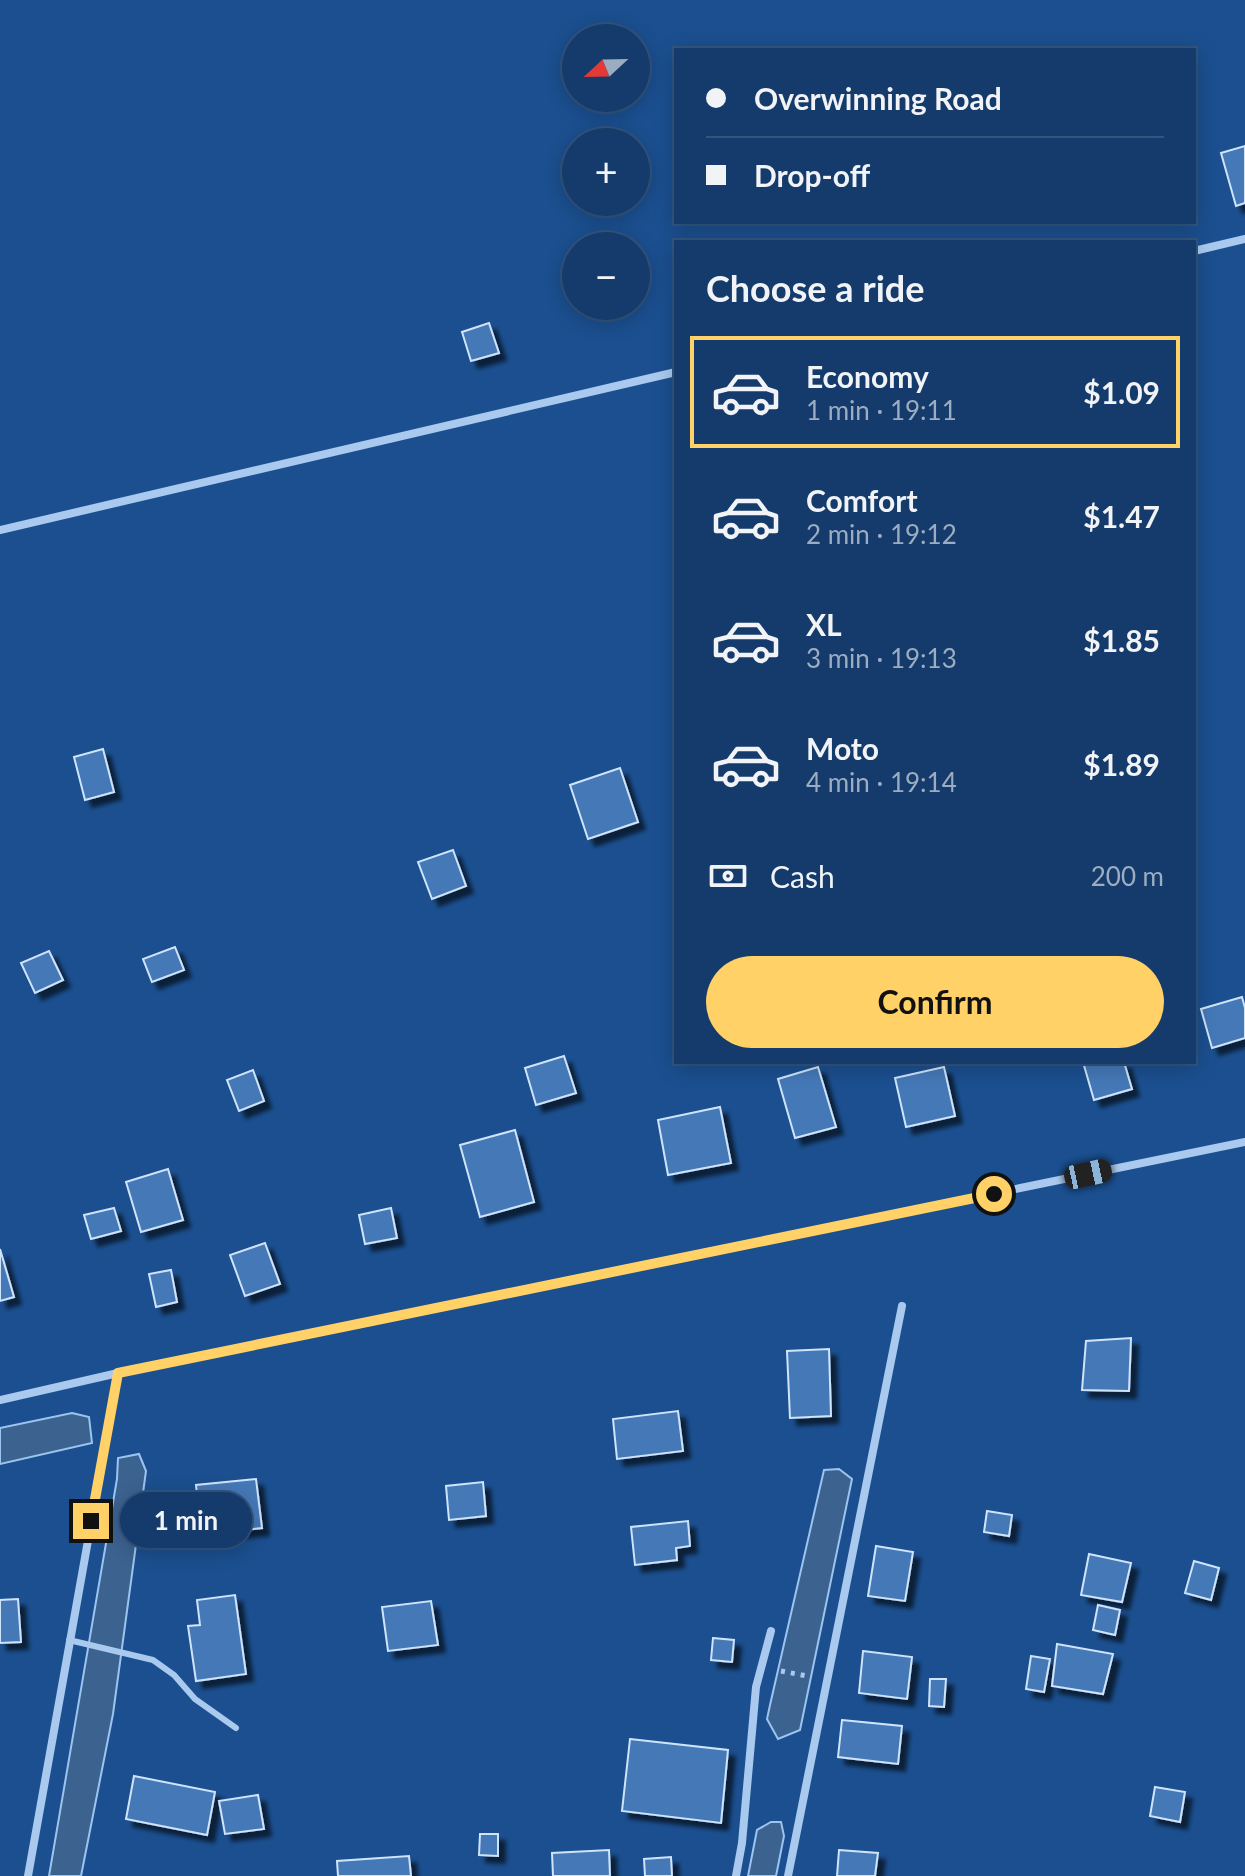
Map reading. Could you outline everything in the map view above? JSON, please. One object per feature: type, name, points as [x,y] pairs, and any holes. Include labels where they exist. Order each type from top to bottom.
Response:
[{"type":"street","points":[[1196,251],[1245,239]]},
{"type":"street","points":[[0,530],[674,372]]},
{"type":"street","points":[[0,1400],[118,1373],[1245,1142]]},
{"type":"street","points":[[788,1876],[902,1306]]},
{"type":"street","points":[[28,1876],[118,1373]]},
{"type":"street","points":[[736,1876],[742,1843],[756,1687],[771,1631]]},
{"type":"lane","points":[[69,1640],[153,1660],[174,1675],[195,1699],[236,1728]]},
{"type":"path","points":[[774,1669],[817,1679]]},
{"type":"water","points":[[72,1413],[89,1417],[92,1443],[0,1464],[0,1428]]},
{"type":"water","points":[[139,1454],[146,1471],[113,1714],[81,1876],[49,1876],[117,1479],[118,1458]]},
{"type":"water","points":[[839,1469],[852,1479],[800,1730],[778,1739],[767,1719],[770,1705],[824,1470]]},
{"type":"water","points":[[771,1822],[781,1822],[784,1836],[776,1876],[748,1876],[757,1830]]},
{"type":"building","points":[[1245,146],[1245,203],[1236,206],[1221,153]]},
{"type":"building","points":[[489,323],[499,353],[471,361],[462,332]]},
{"type":"building","points":[[103,749],[114,792],[85,800],[74,757]]},
{"type":"building","points":[[620,768],[638,822],[588,839],[570,785]]},
{"type":"building","points":[[453,850],[466,886],[432,899],[418,862]]},
{"type":"building","points":[[175,947],[184,970],[152,982],[143,959]]},
{"type":"building","points":[[49,951],[63,980],[35,993],[21,963]]},
{"type":"building","points":[[1242,997],[1245,1038],[1212,1048],[1201,1009]]},
{"type":"building","points":[[564,1056],[576,1093],[536,1105],[525,1068]]},
{"type":"building","points":[[1084,1064],[1125,1064],[1132,1089],[1094,1100]]},
{"type":"building","points":[[818,1067],[836,1127],[795,1138],[778,1079]]},
{"type":"building","points":[[944,1067],[955,1116],[906,1127],[895,1078]]},
{"type":"building","points":[[253,1070],[264,1101],[239,1111],[227,1080]]},
{"type":"building","points":[[720,1107],[731,1163],[668,1175],[658,1120]]},
{"type":"building","points":[[515,1130],[534,1202],[480,1217],[460,1145]]},
{"type":"building","points":[[168,1169],[183,1220],[141,1232],[126,1182]]},
{"type":"building","points":[[114,1208],[121,1231],[91,1239],[84,1215]]},
{"type":"building","points":[[391,1208],[397,1238],[365,1244],[359,1215]]},
{"type":"building","points":[[265,1243],[280,1284],[245,1296],[230,1255]]},
{"type":"building","points":[[0,1249],[14,1297],[0,1301]]},
{"type":"building","points":[[171,1270],[177,1302],[156,1307],[149,1274]]},
{"type":"building","points":[[1131,1338],[1129,1391],[1082,1390],[1086,1341]]},
{"type":"building","points":[[829,1349],[831,1416],[790,1418],[787,1351]]},
{"type":"building","points":[[678,1411],[683,1451],[617,1459],[613,1419]]},
{"type":"building","points":[[256,1479],[262,1528],[201,1535],[196,1485]]},
{"type":"building","points":[[483,1482],[486,1516],[449,1520],[446,1486]]},
{"type":"building","points":[[987,1511],[1012,1515],[1009,1536],[984,1532]]},
{"type":"building","points":[[688,1521],[690,1546],[676,1548],[677,1560],[635,1565],[631,1527]]},
{"type":"building","points":[[876,1546],[913,1552],[905,1601],[868,1596]]},
{"type":"building","points":[[1089,1554],[1131,1563],[1122,1602],[1081,1595]]},
{"type":"building","points":[[1194,1561],[1219,1568],[1211,1600],[1185,1593]]},
{"type":"building","points":[[235,1595],[246,1674],[196,1681],[188,1626],[200,1625],[197,1600]]},
{"type":"building","points":[[18,1599],[21,1642],[0,1643],[0,1600]]},
{"type":"building","points":[[431,1601],[438,1645],[388,1651],[382,1607]]},
{"type":"building","points":[[1098,1605],[1120,1610],[1115,1635],[1093,1630]]},
{"type":"building","points":[[713,1638],[734,1640],[732,1662],[711,1660]]},
{"type":"building","points":[[1057,1644],[1113,1654],[1103,1694],[1052,1686]]},
{"type":"building","points":[[863,1651],[912,1657],[907,1699],[859,1693]]},
{"type":"building","points":[[1031,1656],[1050,1659],[1044,1692],[1026,1689]]},
{"type":"building","points":[[930,1679],[946,1679],[944,1707],[929,1706]]},
{"type":"building","points":[[842,1720],[902,1726],[898,1764],[838,1757]]},
{"type":"building","points":[[630,1739],[728,1750],[721,1823],[622,1811]]},
{"type":"building","points":[[134,1776],[215,1792],[207,1835],[126,1819]]},
{"type":"building","points":[[1155,1787],[1185,1792],[1180,1822],[1150,1816]]},
{"type":"building","points":[[258,1795],[264,1829],[225,1834],[219,1801]]},
{"type":"building","points":[[480,1834],[498,1834],[498,1856],[479,1855]]},
{"type":"building","points":[[609,1850],[610,1876],[553,1876],[552,1853]]},
{"type":"building","points":[[839,1850],[878,1853],[875,1876],[837,1876]]},
{"type":"building","points":[[409,1856],[411,1876],[338,1876],[337,1861]]},
{"type":"building","points":[[671,1857],[672,1876],[645,1876],[644,1859]]},
{"type":"route","points":[[91,1521],[118,1373],[994,1194]]}]
